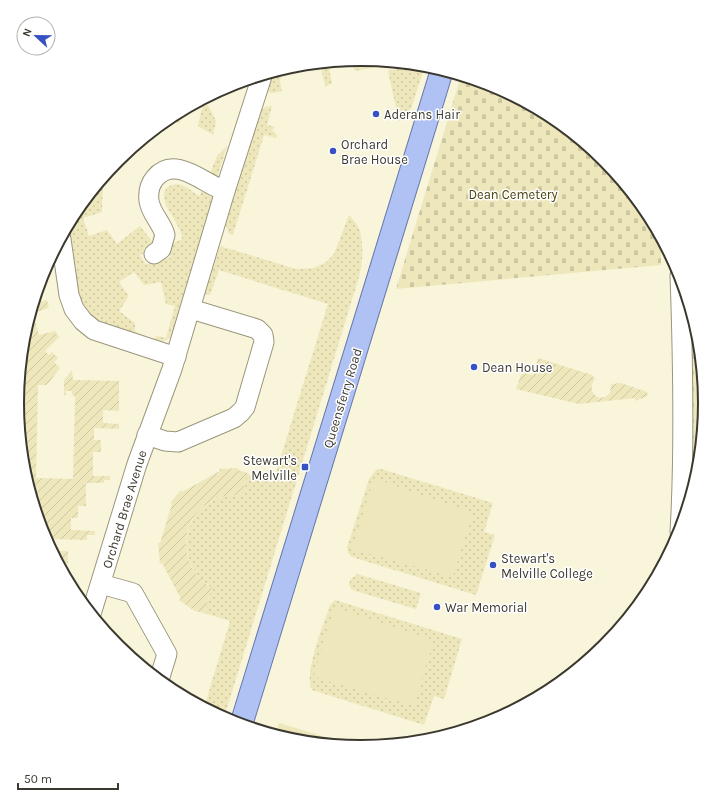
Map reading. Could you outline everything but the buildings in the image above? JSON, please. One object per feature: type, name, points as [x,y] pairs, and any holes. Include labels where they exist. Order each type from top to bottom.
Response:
[{"type":"main road","name":"Queensferry Road","points":[[243,719],[440,76]]},
{"type":"street","name":"Orchard Brae Avenue","points":[[93,608],[135,468],[176,357],[225,191],[260,82]]},
{"type":"street","points":[[154,254],[161,249],[165,235],[152,210],[149,200],[150,188],[156,177],[168,170],[180,169],[190,172],[207,184],[225,191]]},
{"type":"street","points":[[62,248],[69,295],[74,309],[83,321],[94,330],[176,357]]},
{"type":"street","points":[[681,298],[689,479],[687,491]]},
{"type":"street","name":"Orchard Brae Avenue","points":[[147,435],[170,442],[183,441],[234,418],[244,407],[264,342],[263,335],[257,329],[191,309]]},
{"type":"street","name":"Orchard Brae Avenue","points":[[101,584],[133,593],[167,654],[161,674]]},
{"type":"green space","points":[[353,66],[372,67],[371,68],[355,71]]},
{"type":"green space","points":[[329,68],[332,84],[325,86],[321,69]]},
{"type":"green space","points":[[396,69],[423,72],[411,109],[399,122],[388,71]]},
{"type":"green space","points":[[282,76],[280,81],[282,91],[274,93],[266,92],[271,79]]},
{"type":"green space","name":"Dean Cemetery","points":[[459,81],[490,92],[530,112],[548,123],[583,150],[614,181],[628,198],[641,216],[661,250],[661,265],[396,289]]},
{"type":"green space","points":[[208,105],[216,121],[213,135],[198,126],[202,108],[201,108]]},
{"type":"green space","points":[[272,106],[267,125],[275,127],[272,130],[277,135],[277,138],[264,135],[233,235],[229,234],[225,223],[257,115],[265,107]]},
{"type":"green space","points":[[227,146],[217,178],[209,176],[217,156]]},
{"type":"green space","points":[[178,184],[186,187],[199,196],[202,191],[214,198],[173,334],[169,338],[160,341],[154,340],[156,336],[166,338],[175,306],[166,304],[161,282],[144,285],[134,272],[119,282],[129,296],[119,311],[135,323],[135,331],[141,336],[96,323],[89,317],[78,298],[67,240],[81,216],[103,187],[102,212],[83,218],[89,236],[107,230],[117,244],[140,226],[154,244],[152,248],[140,255],[146,265],[162,255],[167,259],[171,257],[168,252],[168,246],[182,239],[181,233],[165,203],[165,190],[170,186]]},
{"type":"green space","points":[[349,215],[359,228],[362,240],[362,259],[359,277],[226,712],[206,703],[230,621],[204,613],[212,588],[198,575],[189,561],[186,545],[189,530],[196,516],[207,504],[222,497],[241,495],[247,474],[273,482],[328,304],[219,270],[210,295],[205,294],[220,246],[296,269],[313,268],[325,263],[334,254]]},
{"type":"green space","points":[[47,300],[49,308],[36,312],[40,302]]},
{"type":"green space","points":[[34,318],[39,335],[55,331],[59,337],[45,351],[49,355],[52,352],[58,358],[54,362],[60,368],[47,385],[38,385],[36,478],[73,479],[75,396],[72,395],[72,391],[66,391],[66,395],[64,395],[64,380],[72,370],[73,380],[119,381],[119,411],[103,410],[103,423],[119,424],[119,429],[94,428],[94,440],[101,440],[101,452],[93,452],[93,476],[110,476],[110,480],[104,480],[104,483],[86,483],[86,506],[78,506],[78,518],[71,518],[71,530],[95,531],[95,535],[87,535],[87,540],[53,539],[35,491],[27,447],[24,404],[27,360]]},
{"type":"green space","points":[[690,330],[695,360],[698,404],[695,447],[691,473]]},
{"type":"green space","points":[[538,358],[592,375],[595,379],[592,384],[593,392],[598,397],[602,398],[610,393],[611,384],[621,383],[647,392],[648,396],[635,401],[635,398],[579,404],[516,389],[522,372],[533,375]]},
{"type":"green space","points":[[238,468],[238,470],[248,473],[241,495],[222,497],[207,504],[195,515],[188,529],[186,545],[189,560],[197,575],[212,588],[204,613],[195,611],[179,600],[181,599],[162,563],[160,564],[158,543],[160,543],[172,504],[170,503],[181,490],[182,492],[220,471],[219,469]]},
{"type":"green space","points":[[377,469],[493,503],[484,532],[495,535],[476,595],[352,557],[348,553],[347,548],[369,479]]},
{"type":"green space","points":[[374,478],[473,513],[453,577],[352,549]]},
{"type":"green space","points":[[57,548],[59,548],[59,551],[68,551],[68,563],[64,563]]},
{"type":"green space","points":[[357,574],[421,593],[416,609],[352,590],[349,585],[350,580]]},
{"type":"green space","points":[[335,600],[462,639],[444,699],[434,696],[424,725],[312,690],[310,672],[315,648],[330,605]]},
{"type":"green space","points":[[335,607],[434,640],[414,706],[313,677]]},
{"type":"green space","points":[[279,723],[322,736],[321,738],[317,738],[277,730]]},
{"type":"place","name":"Aderans Hair","points":[[376,114]]},
{"type":"place","name":"Orchard Brae House","points":[[333,151]]},
{"type":"place","name":"Dean House","points":[[474,367]]},
{"type":"place","name":"Stewart's Melville","points":[[305,467]]},
{"type":"place","name":"Stewart's Melville College","points":[[493,565]]},
{"type":"place","name":"War Memorial","points":[[437,607]]}]
